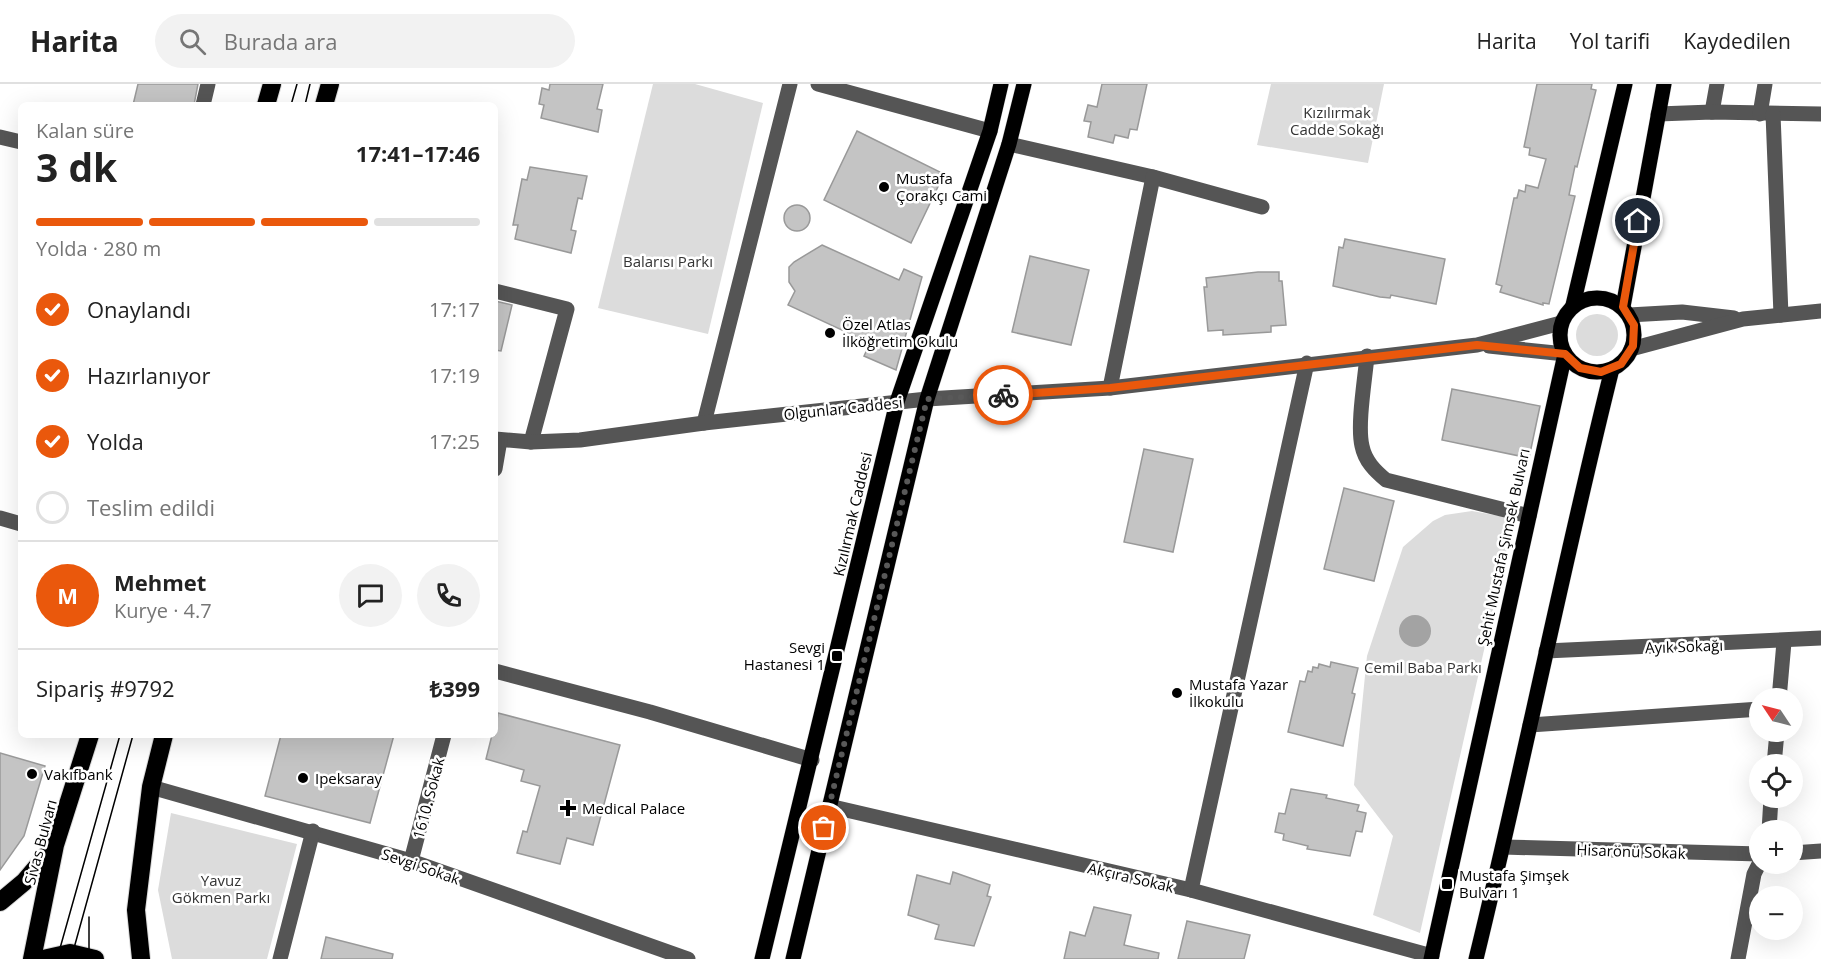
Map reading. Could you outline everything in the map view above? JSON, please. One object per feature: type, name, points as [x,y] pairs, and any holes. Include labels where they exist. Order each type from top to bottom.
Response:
[{"type":"highway","points":[[267,102],[272,84]]},
{"type":"highway","points":[[325,102],[330,84]]},
{"type":"highway","name":"Sivas Bulvarı","points":[[32,959],[55,845],[89,738]]},
{"type":"highway","points":[[141,959],[136,910],[151,787],[163,738]]},
{"type":"highway","points":[[0,902],[24,882],[55,845]]},
{"type":"highway","points":[[43,959],[70,953],[95,959]]},
{"type":"main road","name":"Kızılırmak Caddesi","points":[[762,959],[897,402],[990,131],[1001,84]]},
{"type":"main road","points":[[793,959],[927,399],[1009,144],[1024,84]]},
{"type":"main road","points":[[1625,84],[1573,305],[1561,323],[1560,344],[1565,354],[1580,368],[1590,372],[1612,369],[1621,364],[1631,350],[1635,336],[1626,311],[1664,84]]},
{"type":"main road","points":[[1573,305],[1593,297],[1614,301],[1626,311]]},
{"type":"main road","name":"Şehit Mustafa Şimsek Bulvarı","points":[[1431,958],[1565,354]]},
{"type":"main road","points":[[1476,959],[1503,847],[1579,500],[1612,369]]},
{"type":"street","points":[[204,102],[208,84]]},
{"type":"street","points":[[704,423],[790,84]]},
{"type":"street","points":[[818,84],[990,131]]},
{"type":"street","points":[[1712,112],[1717,84]]},
{"type":"street","points":[[1765,84],[1781,315]]},
{"type":"street","points":[[1658,114],[1712,112],[1821,114]]},
{"type":"street","points":[[0,137],[18,141]]},
{"type":"street","points":[[1009,144],[1153,177],[1262,207]]},
{"type":"street","points":[[1110,388],[1153,177]]},
{"type":"street","points":[[498,292],[567,309],[531,442]]},
{"type":"street","points":[[1626,311],[1682,312],[1743,319]]},
{"type":"street","points":[[1631,350],[1743,319],[1821,311]]},
{"type":"street","points":[[1477,345],[1561,323]]},
{"type":"street","points":[[1477,345],[1565,354]]},
{"type":"street","name":"Olgunlar Caddesi","points":[[498,440],[531,442],[580,440],[704,423],[897,402],[1110,388],[1307,363],[1477,345]]},
{"type":"street","points":[[1367,356],[1361,444],[1369,463],[1377,472],[1386,480],[1529,516]]},
{"type":"street","points":[[1191,890],[1307,363]]},
{"type":"street","points":[[1,523],[18,524]]},
{"type":"street","name":"Ayık Sokağı","points":[[1546,651],[1784,642],[1821,638]]},
{"type":"street","points":[[1780,688],[1784,642]]},
{"type":"street","points":[[498,672],[650,712],[812,760]]},
{"type":"street","points":[[1530,725],[1749,710]]},
{"type":"street","name":"1610. Sokak","points":[[411,861],[443,738]]},
{"type":"street","name":"Sevgi Sokak","points":[[151,787],[313,831],[411,861],[688,959]]},
{"type":"street","name":"Akçıra Sokak","points":[[829,806],[1191,890],[1431,958]]},
{"type":"street","points":[[280,959],[313,831]]},
{"type":"street","name":"Hisarönü Sokak","points":[[1503,847],[1749,854]]},
{"type":"street","points":[[1803,852],[1821,851]]},
{"type":"street","points":[[1738,959],[1754,874]]},
{"type":"green space","name":"Balarısı Parkı","points":[[653,84],[695,84],[763,103],[708,334],[598,308]]},
{"type":"green space","name":"Kızılırmak Cadde Sokağı","points":[[1271,84],[1384,84],[1368,163],[1257,145]]},
{"type":"green space","points":[[1597,314],[1612,320],[1618,335],[1612,350],[1597,356],[1582,350],[1576,335],[1582,320]]},
{"type":"green space","name":"Cemil Baba Parkı","points":[[1472,511],[1500,516],[1513,522],[1420,933],[1373,915],[1393,836],[1354,785],[1367,656],[1403,547],[1433,521],[1445,515]]},
{"type":"green space","name":"Yavuz Gökmen Parkı","points":[[171,813],[297,844],[267,959],[172,959],[158,890]]},
{"type":"shaded area","points":[[1415,615],[1427,619],[1431,631],[1427,643],[1415,647],[1403,643],[1399,631],[1403,619]]},
{"type":"building","points":[[138,84],[198,84],[195,102],[134,102]]},
{"type":"building","points":[[550,84],[603,84],[597,109],[602,110],[598,132],[541,118],[544,105],[539,104],[542,88],[549,90]]},
{"type":"building","points":[[1102,84],[1147,84],[1137,130],[1130,129],[1128,138],[1115,135],[1113,143],[1088,137],[1091,122],[1084,121],[1088,105],[1097,107]]},
{"type":"building","points":[[1537,84],[1592,84],[1591,89],[1596,90],[1577,167],[1575,166],[1569,195],[1575,196],[1549,304],[1543,303],[1543,305],[1500,292],[1502,286],[1496,284],[1514,198],[1517,198],[1519,190],[1525,192],[1526,185],[1538,188],[1546,159],[1529,155],[1530,148],[1524,147]]},
{"type":"building","name":"Mustafa Çorakçı Cami","points":[[857,131],[944,174],[911,243],[824,200]]},
{"type":"building","points":[[530,167],[587,176],[582,199],[578,198],[571,230],[576,231],[571,253],[515,239],[518,225],[513,225],[522,179],[527,180]]},
{"type":"building","points":[[797,205],[806,209],[810,218],[806,227],[797,231],[788,227],[784,218],[788,209]]},
{"type":"building","points":[[1345,239],[1445,259],[1436,304],[1391,295],[1390,298],[1380,297],[1333,286],[1339,247],[1343,248]]},
{"type":"building","points":[[822,245],[899,280],[904,269],[922,277],[896,370],[864,356],[870,343],[788,305],[795,291],[789,282],[789,267]]},
{"type":"building","points":[[1030,256],[1089,270],[1071,345],[1012,332]]},
{"type":"building","points":[[1279,272],[1286,325],[1271,326],[1271,332],[1223,335],[1223,330],[1208,331],[1204,287],[1207,287],[1206,278]]},
{"type":"building","points":[[498,302],[512,305],[501,351],[498,350]]},
{"type":"building","points":[[1452,389],[1540,406],[1529,458],[1442,440]]},
{"type":"building","points":[[1144,449],[1193,459],[1173,552],[1124,542]]},
{"type":"building","points":[[1344,488],[1394,501],[1374,581],[1324,569]]},
{"type":"building","points":[[1331,662],[1358,668],[1352,693],[1355,694],[1343,746],[1288,732],[1300,681],[1305,682],[1308,671],[1312,672],[1313,667],[1318,668],[1319,664],[1330,667]]},
{"type":"building","name":"Medical Palace","points":[[498,713],[620,745],[593,845],[567,838],[560,864],[517,853],[523,831],[527,832],[540,786],[521,781],[524,770],[486,759],[491,738],[498,738]]},
{"type":"building","points":[[280,738],[393,738],[370,823],[265,796]]},
{"type":"building","points":[[0,753],[45,766],[24,836],[0,870]]},
{"type":"building","points":[[1291,789],[1327,795],[1326,798],[1359,805],[1357,811],[1366,813],[1362,832],[1356,831],[1350,856],[1307,849],[1308,846],[1283,840],[1284,834],[1275,832],[1279,813],[1285,814]]},
{"type":"building","points":[[953,872],[990,885],[987,896],[991,897],[974,946],[935,939],[939,925],[908,915],[917,875],[950,884]]},
{"type":"building","points":[[1094,907],[1131,915],[1124,945],[1159,953],[1158,959],[1064,959],[1070,932],[1085,936]]},
{"type":"building","points":[[1187,921],[1250,935],[1244,959],[1178,959]]},
{"type":"building","points":[[326,937],[393,954],[392,959],[321,959]]},
{"type":"tram line","points":[[292,102],[297,84]]},
{"type":"tram line","points":[[306,102],[310,84]]},
{"type":"tram line","points":[[57,959],[119,738]]},
{"type":"tram line","points":[[71,959],[132,738]]},
{"type":"tram line","points":[[89,917],[89,959]]},
{"type":"way so far","points":[[824,828],[927,399],[1003,395]]},
{"type":"place","name":"Mustafa Çorakçı Cami","points":[[884,187]]},
{"type":"place","name":"Özel Atlas İlköğretim Okulu","points":[[830,333]]},
{"type":"place","name":"Sevgi Hastanesi 1","points":[[837,656]]},
{"type":"place","name":"Mustafa Yazar İlkokulu","points":[[1177,693]]},
{"type":"place","name":"Vakıfbank","points":[[32,774]]},
{"type":"place","name":"Ipeksaray","points":[[303,778]]},
{"type":"place","name":"Medical Palace","points":[[568,808]]},
{"type":"place","name":"Mustafa Şimşek Bulvarı 1","points":[[1447,884]]},
{"type":"route","points":[[1003,395],[1110,388],[1307,363],[1477,345],[1565,354],[1571,362],[1590,372],[1612,369],[1628,356],[1635,336],[1634,325],[1623,307],[1638,221]]}]
